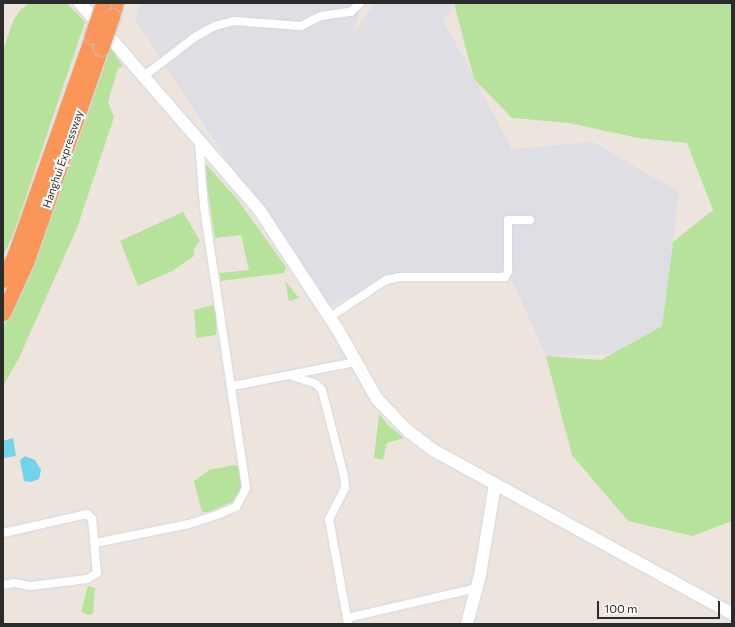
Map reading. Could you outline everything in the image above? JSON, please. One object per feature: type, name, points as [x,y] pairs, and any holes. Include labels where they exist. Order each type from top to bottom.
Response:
[{"type":"highway","name":"Hanghui Expressway","points":[[3,280],[15,254],[92,36],[108,7]]},
{"type":"highway","name":"Hanghui Expressway","points":[[3,313],[27,260],[101,48],[108,7]]},
{"type":"street","points":[[80,3],[260,211],[330,317],[377,399],[408,431],[433,450],[732,614]]},
{"type":"street","points":[[144,76],[195,38],[216,26],[234,21],[302,26],[321,16],[351,12],[360,3]]},
{"type":"street","points":[[95,543],[189,524],[236,507],[246,488],[233,386],[204,207],[198,162],[198,138]]},
{"type":"street","points":[[330,317],[386,280],[399,277],[505,277],[508,271],[508,220],[530,220]]},
{"type":"street","points":[[233,386],[292,376],[355,362]]},
{"type":"street","points":[[292,376],[316,384],[322,390],[344,476],[345,488],[329,520],[348,621],[477,588]]},
{"type":"street","points":[[467,624],[477,588],[495,484]]},
{"type":"street","points":[[3,534],[87,514],[92,519],[97,573],[87,579],[30,586],[15,583],[3,585]]},
{"type":"shaded area","points":[[140,3],[361,3],[354,32],[375,3],[458,3],[443,20],[512,149],[593,142],[679,192],[662,326],[611,354],[546,356],[508,271],[399,277],[323,308],[135,19]]},
{"type":"green space","points":[[30,3],[67,3],[85,22],[13,235],[3,256],[3,50],[14,19],[21,9]]},
{"type":"green space","points":[[454,3],[732,3],[732,521],[692,536],[628,521],[572,455],[546,356],[601,360],[662,326],[673,242],[713,210],[687,143],[638,138],[569,123],[512,118],[474,79]]},
{"type":"green space","points":[[111,47],[123,67],[118,68],[108,102],[114,117],[77,228],[19,358],[3,386],[3,328],[54,207]]},
{"type":"green space","points":[[205,163],[237,199],[286,267],[284,273],[221,281],[220,273],[249,270],[241,235],[215,238],[204,167]]},
{"type":"green space","points":[[183,212],[200,241],[194,249],[194,256],[172,271],[138,286],[120,241]]},
{"type":"green space","points":[[285,281],[299,298],[289,301]]},
{"type":"green space","points":[[213,305],[216,312],[216,335],[196,338],[194,310]]},
{"type":"green space","points":[[379,414],[389,426],[404,438],[387,443],[383,460],[374,458]]},
{"type":"green space","points":[[234,465],[239,466],[242,478],[240,492],[234,501],[209,512],[202,512],[194,481],[209,470]]},
{"type":"green space","points":[[88,586],[95,588],[93,613],[89,615],[81,612]]},
{"type":"water","points":[[13,438],[16,456],[4,458],[3,441]]},
{"type":"water","points":[[25,456],[35,460],[41,470],[39,479],[31,482],[24,481],[20,460]]}]
